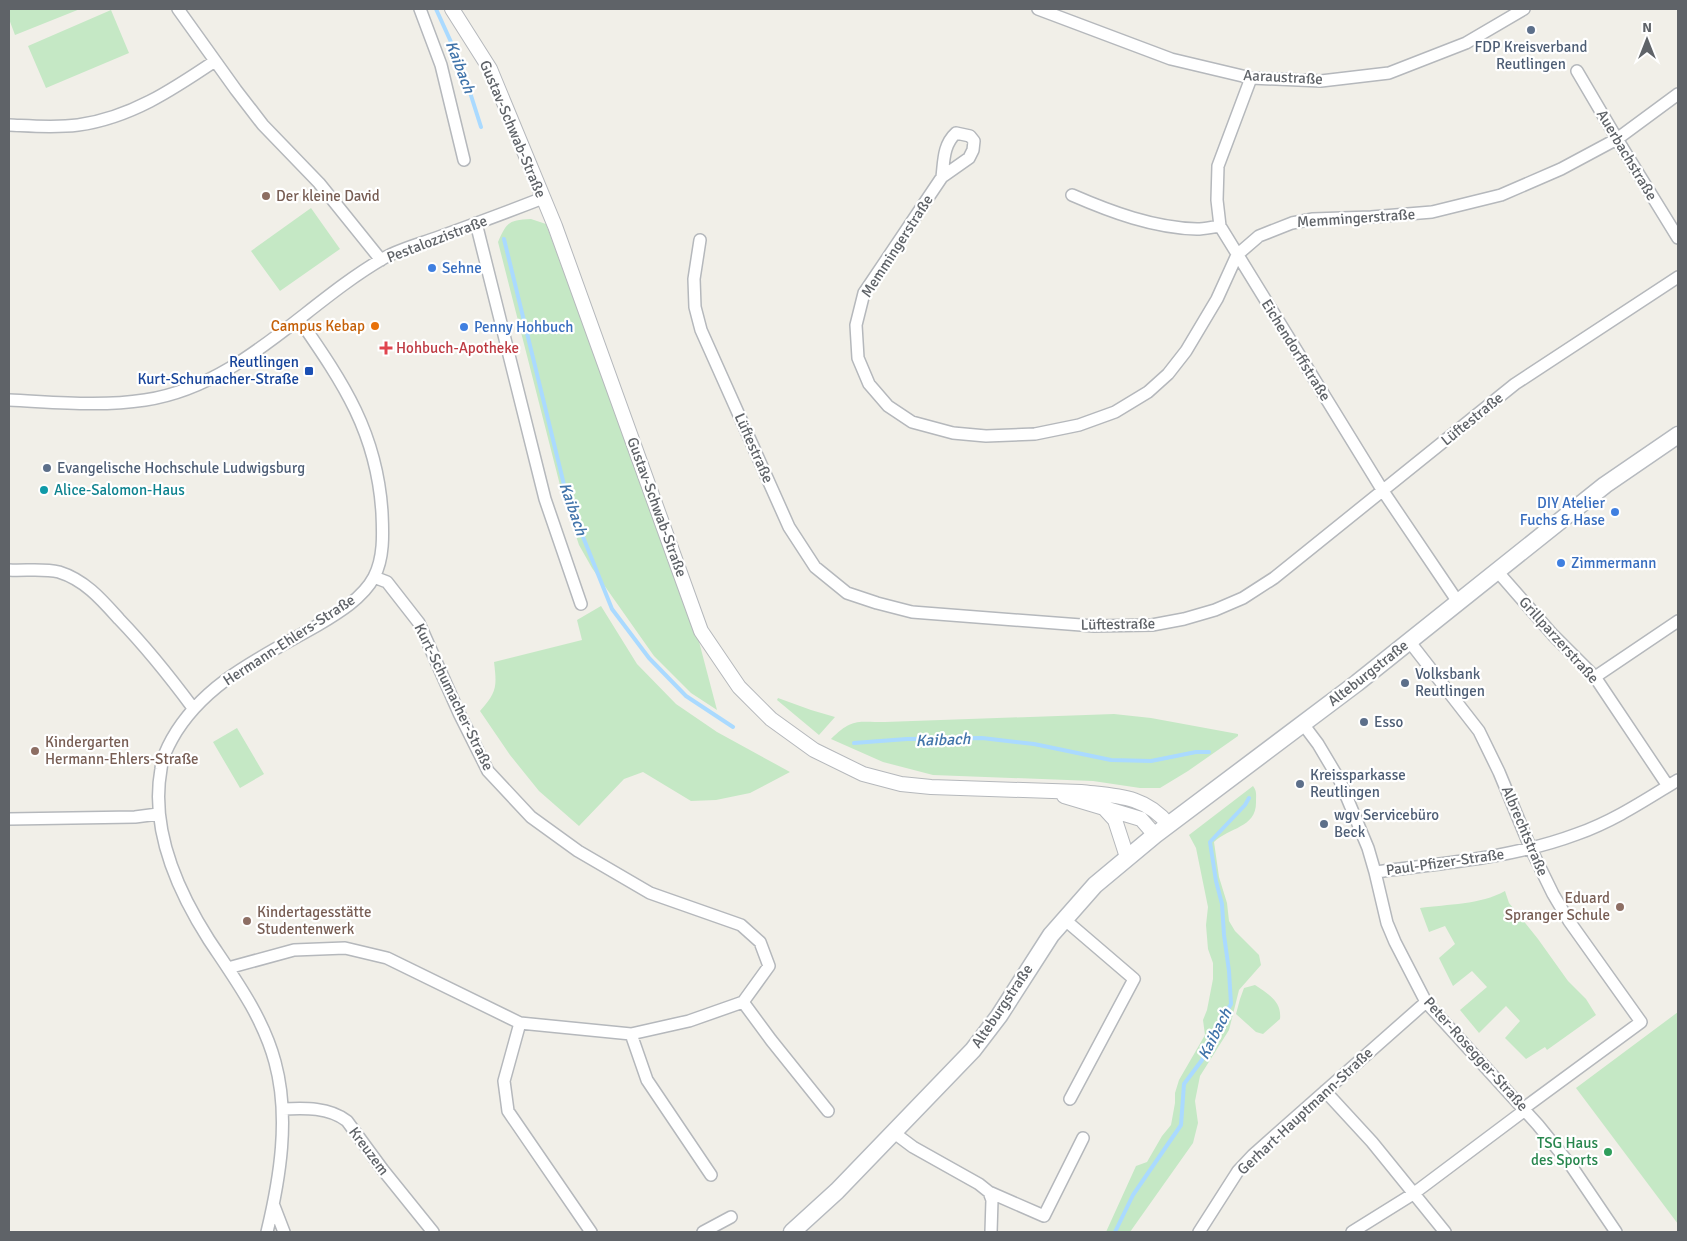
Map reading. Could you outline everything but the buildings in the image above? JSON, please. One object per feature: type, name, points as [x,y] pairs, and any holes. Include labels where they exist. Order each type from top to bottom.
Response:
[{"type":"main road","name":"Alteburgstraße","points":[[792,1232],[828,1200],[958,1067],[986,1034],[1040,950],[1064,919],[1095,885],[1155,835],[1303,724],[1606,485],[1678,435]]},
{"type":"street","points":[[178,9],[263,125],[319,183],[381,260]]},
{"type":"street","points":[[420,9],[441,65],[464,160]]},
{"type":"street","name":"Gustav-Schwab-Straße","points":[[452,9],[490,69],[543,198],[701,631],[739,687],[772,719],[814,750],[862,774],[901,784],[931,787],[1081,792],[1136,800],[1153,808],[1169,825]]},
{"type":"street","name":"Aaraustraße","points":[[1038,9],[1171,59],[1251,78],[1321,81],[1389,73],[1466,43],[1524,9]]},
{"type":"street","points":[[9,125],[65,126],[89,123],[118,116],[157,98],[215,61]]},
{"type":"street","name":"Auerbachstraße","points":[[1577,71],[1616,139],[1678,238]]},
{"type":"street","name":"Eichendorffstraße","points":[[1251,78],[1218,166],[1217,200],[1220,226],[1383,492],[1458,602]]},
{"type":"street","name":"Memmingerstraße","points":[[942,177],[864,293],[856,325],[858,358],[869,384],[888,406],[912,422],[945,431],[986,436],[1035,434],[1079,425],[1115,412],[1148,392],[1168,374],[1186,351],[1217,299],[1237,256],[1259,236],[1292,223],[1313,219],[1432,212],[1501,195],[1561,169],[1616,139],[1678,94]]},
{"type":"street","points":[[1072,195],[1126,215],[1160,224],[1197,228],[1220,226]]},
{"type":"street","name":"Pestalozzistraße","points":[[9,400],[111,403],[146,400],[179,392],[222,373],[260,348],[381,260],[405,249],[543,198]]},
{"type":"street","points":[[476,223],[544,499],[581,604]]},
{"type":"street","name":"Lüftestraße","points":[[700,240],[694,278],[695,307],[701,330],[789,526],[815,567],[847,593],[912,612],[1094,626],[1152,625],[1184,620],[1216,610],[1243,598],[1274,578],[1515,384],[1678,277]]},
{"type":"street","name":"Hermann-Ehlers-Straße","points":[[268,1232],[279,1160],[283,1109],[278,1072],[268,1042],[253,1008],[198,922],[183,892],[163,840],[158,814],[158,788],[161,765],[168,746],[180,725],[194,708],[230,676],[339,612],[365,590],[374,577],[379,562],[382,533],[380,495],[365,430],[346,390],[299,319]]},
{"type":"street","points":[[9,570],[57,572],[77,580],[89,588],[149,650],[194,708]]},
{"type":"street","name":"Grillparzerstraße","points":[[1497,571],[1553,635],[1595,677],[1673,783]]},
{"type":"street","name":"Kurt-Schumacher-Straße","points":[[374,577],[387,582],[419,622],[459,713],[488,771],[531,817],[578,851],[650,893],[741,925],[760,942],[769,966],[743,1002]]},
{"type":"street","points":[[1595,677],[1678,621]]},
{"type":"street","name":"Albrechtstraße","points":[[1409,641],[1479,731],[1553,894],[1569,921],[1641,1022],[1525,1109]]},
{"type":"street","name":"Peter-Rosegger-Straße","points":[[1303,724],[1333,768],[1368,848],[1387,923],[1394,942],[1426,1002],[1525,1109],[1572,1167],[1616,1232]]},
{"type":"street","name":"Paul-Pfizer-Straße","points":[[1375,872],[1531,849],[1598,826],[1673,783]]},
{"type":"street","name":"Gustav-Schwab-Straße","points":[[1049,792],[1142,819],[1155,835]]},
{"type":"street","points":[[1101,806],[1115,820],[1127,857]]},
{"type":"street","points":[[9,820],[136,817],[158,814]]},
{"type":"street","points":[[1064,919],[1134,979],[1070,1099]]},
{"type":"street","points":[[228,968],[294,950],[345,948],[387,958],[520,1023],[631,1034],[689,1021],[743,1002],[828,1110]]},
{"type":"street","name":"Gerhart-Hauptmann-Straße","points":[[1199,1232],[1238,1171],[1253,1155],[1426,1002]]},
{"type":"street","points":[[520,1023],[504,1081],[508,1111],[591,1232]]},
{"type":"street","points":[[631,1034],[647,1080],[712,1175]]},
{"type":"street","points":[[1325,1091],[1372,1142],[1445,1232]]},
{"type":"street","name":"Kreuzem","points":[[283,1109],[308,1108],[332,1112],[341,1116],[433,1232]]},
{"type":"street","points":[[1352,1232],[1413,1194],[1525,1109]]},
{"type":"street","points":[[893,1132],[913,1147],[979,1184],[989,1192],[1044,1216],[1083,1138]]},
{"type":"street","points":[[989,1192],[992,1200],[991,1232]]},
{"type":"street","points":[[273,1206],[284,1232]]},
{"type":"street","points":[[703,1232],[731,1217]]},
{"type":"green space","points":[[9,9],[80,9],[15,35],[9,19]]},
{"type":"green space","points":[[111,10],[129,53],[46,88],[28,46]]},
{"type":"green space","points":[[311,208],[340,249],[280,291],[251,251]]},
{"type":"green space","points":[[531,219],[546,224],[697,634],[717,710],[691,693],[654,656],[592,568],[579,545],[562,493],[498,242],[510,223]]},
{"type":"green space","points":[[601,606],[637,664],[676,704],[717,732],[790,772],[750,793],[716,800],[691,801],[643,772],[624,779],[579,826],[539,791],[510,755],[480,711],[493,694],[495,683],[494,662],[582,640],[577,620]]},
{"type":"green space","points":[[778,698],[835,717],[819,735],[777,700]]},
{"type":"green space","points":[[1114,714],[1151,718],[1238,734],[1238,736],[1160,788],[1140,788],[1093,781],[933,775],[883,762],[831,739],[844,727],[861,722]]},
{"type":"green space","points":[[237,728],[264,774],[240,788],[213,742]]},
{"type":"green space","points":[[1253,786],[1256,791],[1256,801],[1252,817],[1214,842],[1219,877],[1227,903],[1229,921],[1235,931],[1259,955],[1261,965],[1239,990],[1229,1030],[1200,1076],[1195,1101],[1198,1123],[1193,1143],[1130,1232],[1106,1232],[1136,1166],[1147,1162],[1162,1136],[1171,1125],[1175,1093],[1179,1080],[1205,1035],[1203,1020],[1207,1010],[1213,979],[1213,963],[1208,949],[1206,925],[1208,907],[1196,848],[1189,835]]},
{"type":"green space","points":[[1505,891],[1509,903],[1568,981],[1586,999],[1596,1015],[1547,1050],[1545,1047],[1526,1059],[1505,1038],[1520,1021],[1506,1006],[1479,1033],[1460,1010],[1487,987],[1472,971],[1453,986],[1439,958],[1455,944],[1445,926],[1429,932],[1420,908],[1485,899]]},
{"type":"green space","points":[[1255,985],[1273,999],[1279,1007],[1280,1013],[1280,1019],[1263,1034],[1256,1032],[1236,1014],[1244,988]]},
{"type":"green space","points":[[1678,1012],[1678,1224],[1576,1088]]},
{"type":"waterway","name":"Kaibach","points":[[436,9],[461,64],[481,127]]},
{"type":"waterway","name":"Kaibach","points":[[504,239],[567,497],[612,609],[649,658],[686,696],[733,727]]},
{"type":"waterway","name":"Kaibach","points":[[854,743],[907,739],[982,738],[1034,744],[1111,760],[1151,761],[1196,752],[1209,752]]},
{"type":"waterway","name":"Kaibach","points":[[1115,1232],[1133,1195],[1181,1125],[1184,1084],[1202,1060],[1216,1029],[1231,1004],[1222,904],[1216,881],[1210,842],[1245,805],[1249,798]]},
{"type":"place","name":"FDP Kreisverband Reutlingen","points":[[1531,30]]},
{"type":"place","name":"Der kleine David","points":[[266,196]]},
{"type":"place","name":"Sehne","points":[[432,268]]},
{"type":"place","name":"Campus Kebap","points":[[375,326]]},
{"type":"place","name":"Penny Hohbuch","points":[[464,327]]},
{"type":"place","name":"Hohbuch-Apotheke","points":[[386,348]]},
{"type":"place","name":"Reutlingen Kurt-Schumacher-Straße","points":[[309,371]]},
{"type":"place","name":"Evangelische Hochschule Ludwigsburg","points":[[47,468]]},
{"type":"place","name":"Alice-Salomon-Haus","points":[[44,490]]},
{"type":"place","name":"DIY Atelier Fuchs & Hase","points":[[1615,512]]},
{"type":"place","name":"Zimmermann","points":[[1561,563]]},
{"type":"place","name":"Volksbank Reutlingen","points":[[1405,683]]},
{"type":"place","name":"Esso","points":[[1364,722]]},
{"type":"place","name":"Kindergarten Hermann-Ehlers-Straße","points":[[35,751]]},
{"type":"place","name":"Kreissparkasse Reutlingen","points":[[1300,784]]},
{"type":"place","name":"wgv Servicebüro Beck","points":[[1324,824]]},
{"type":"place","name":"Eduard Spranger Schule","points":[[1620,907]]},
{"type":"place","name":"Kindertagesstätte Studentenwerk","points":[[247,921]]},
{"type":"place","name":"TSG Haus des Sports","points":[[1608,1152]]}]
